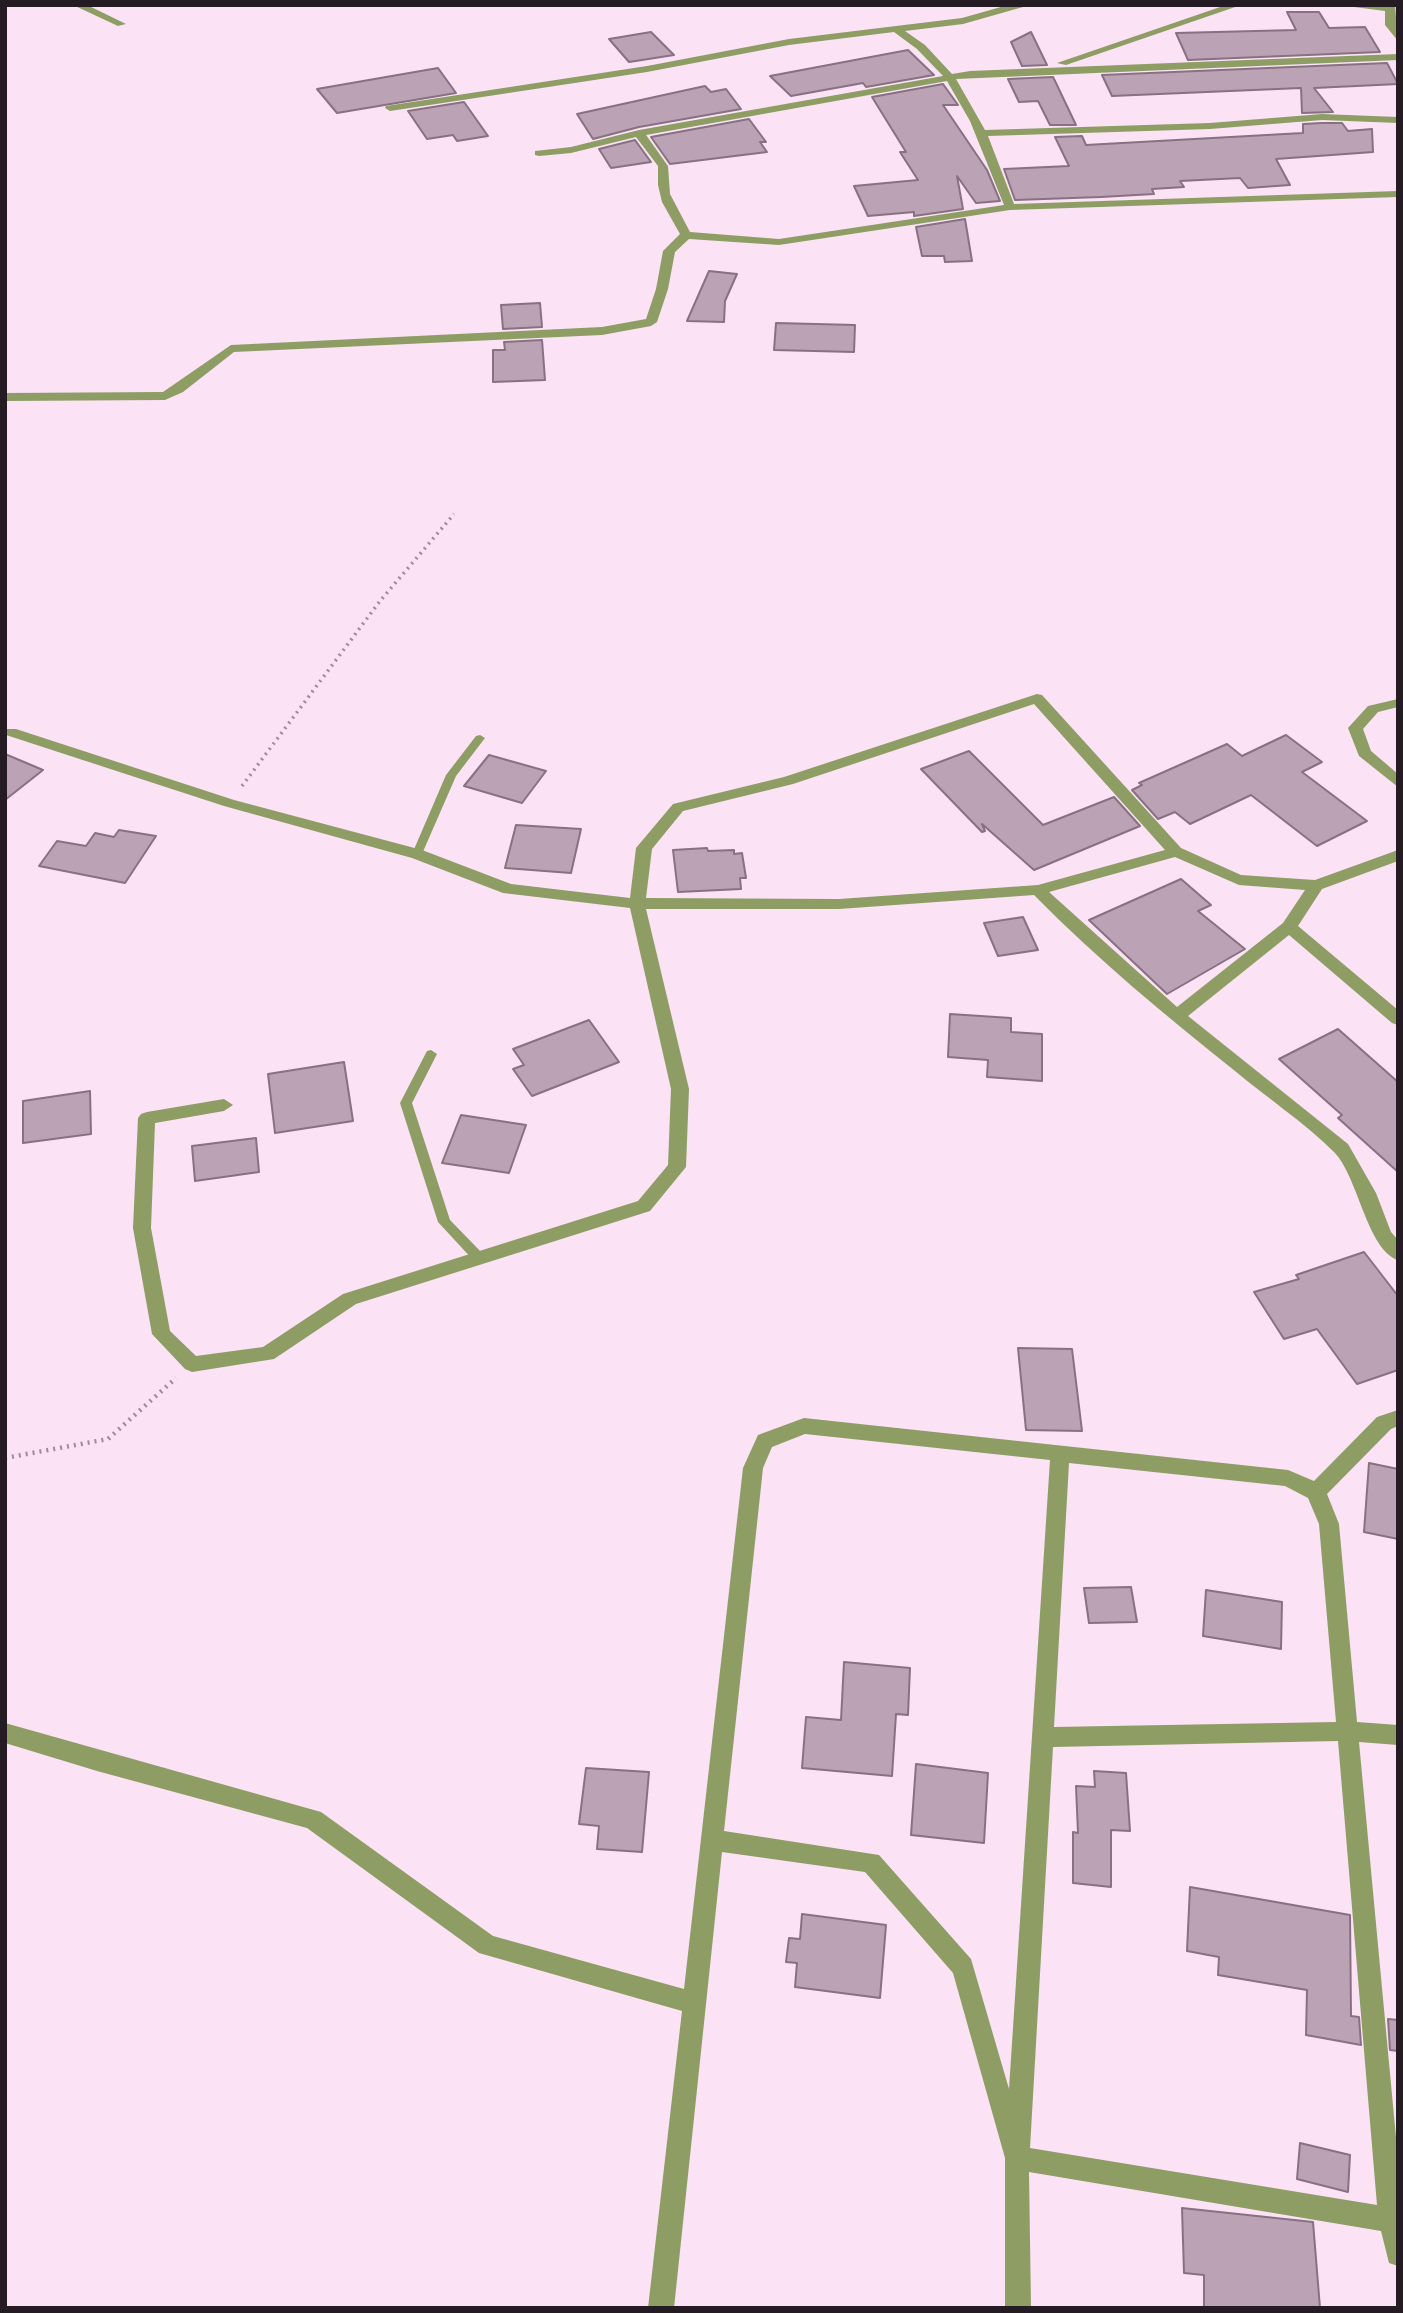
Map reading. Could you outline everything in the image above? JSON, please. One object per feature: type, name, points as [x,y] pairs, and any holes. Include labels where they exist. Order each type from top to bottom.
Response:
[{"type":"street","points":[[78,5],[121,24]]},
{"type":"street","points":[[390,108],[647,69],[789,42],[963,20],[1026,5]]},
{"type":"street","points":[[1042,70],[1236,5]]},
{"type":"street","points":[[1344,5],[1390,7],[1390,25],[1398,38]]},
{"type":"street","points":[[894,28],[922,47],[948,77],[982,133],[1010,207]]},
{"type":"street","points":[[539,153],[571,150],[639,133],[948,77],[1042,70],[1398,57]]},
{"type":"street","points":[[982,133],[1210,126],[1322,117],[1398,120]]},
{"type":"street","points":[[639,133],[663,166],[662,181],[670,212],[686,235]]},
{"type":"street","points":[[5,397],[164,396],[179,389],[231,349],[602,331],[651,321],[662,289],[668,251],[686,235],[779,242],[1010,207],[1398,194]]},
{"type":"street","points":[[224,1105],[147,1118],[142,1228],[161,1334],[192,1364],[267,1354],[349,1299],[644,1206],[677,1167],[680,1089],[637,904],[645,848],[678,807],[788,781],[1037,698],[1176,852],[1239,880],[1316,885],[1398,855]]},
{"type":"street","points":[[1398,703],[1373,709],[1355,728],[1364,753],[1398,782]]},
{"type":"street","points":[[10,732],[229,803],[417,854],[509,889],[637,904],[839,904],[1038,890],[1176,852]]},
{"type":"street","points":[[1177,1016],[1289,927],[1316,885]]},
{"type":"street","points":[[1038,890],[1177,1016],[1342,1149],[1367,1193],[1383,1235],[1398,1253]]},
{"type":"street","points":[[1289,927],[1398,1019]]},
{"type":"street","points":[[1316,1492],[1384,1423],[1398,1418]]},
{"type":"street","points":[[661,2308],[753,1468],[765,1441],[804,1426],[1288,1478],[1316,1492],[1329,1524],[1398,2254]]},
{"type":"street","points":[[1018,2308],[1017,2158],[1060,1453]]},
{"type":"street","points":[[1042,1737],[1347,1731],[1398,1735]]},
{"type":"street","points":[[5,1733],[97,1762],[313,1819],[486,1945],[694,2004]]},
{"type":"street","points":[[712,1840],[870,1862],[963,1967],[1017,2158]]},
{"type":"street","points":[[1017,2158],[1394,2220]]},
{"type":"lane","points":[[417,854],[451,775],[480,738]]},
{"type":"lane","points":[[430,1054],[405,1103],[443,1222],[479,1258]]},
{"type":"path","points":[[229,803],[380,601],[454,514]]},
{"type":"path","points":[[5,1458],[108,1439],[192,1364]]},
{"type":"building","points":[[1287,12],[1319,12],[1329,28],[1365,27],[1380,52],[1188,60],[1176,33],[1296,30]]},
{"type":"building","points":[[651,32],[674,55],[629,62],[609,39]]},
{"type":"building","points":[[1031,32],[1047,65],[1022,66],[1011,42]]},
{"type":"building","points":[[908,50],[934,75],[866,87],[863,83],[791,96],[770,76]]},
{"type":"building","points":[[1387,63],[1398,84],[1314,88],[1333,112],[1302,113],[1301,88],[1112,96],[1102,75]]},
{"type":"building","points":[[438,68],[456,93],[337,113],[317,89]]},
{"type":"building","points":[[1053,77],[1076,125],[1050,125],[1038,101],[1019,102],[1008,79]]},
{"type":"building","points":[[943,84],[958,105],[943,105],[987,170],[1000,201],[976,203],[957,176],[963,209],[914,216],[914,212],[868,216],[854,186],[918,180],[900,152],[906,152],[872,97]]},
{"type":"building","points":[[705,86],[711,92],[726,89],[741,109],[639,127],[593,139],[577,114]]},
{"type":"building","points":[[464,102],[488,136],[457,141],[453,135],[427,139],[408,111]]},
{"type":"building","points":[[749,119],[766,142],[760,142],[767,152],[670,164],[651,137]]},
{"type":"building","points":[[1342,123],[1348,131],[1372,129],[1373,152],[1276,159],[1290,185],[1248,188],[1240,178],[1180,181],[1184,187],[1152,189],[1154,194],[1015,200],[1004,169],[1069,166],[1055,137],[1082,136],[1086,145],[1303,133],[1303,124]]},
{"type":"building","points":[[635,140],[651,162],[611,168],[599,149]]},
{"type":"building","points":[[965,219],[972,261],[945,262],[944,256],[922,256],[916,227]]},
{"type":"building","points":[[709,271],[737,274],[725,301],[724,322],[687,321]]},
{"type":"building","points":[[540,303],[542,327],[503,329],[501,305]]},
{"type":"building","points":[[776,323],[855,325],[854,352],[774,350]]},
{"type":"building","points":[[542,340],[545,380],[493,382],[493,350],[505,350],[504,342]]},
{"type":"building","points":[[1286,735],[1322,762],[1302,772],[1367,821],[1317,846],[1251,795],[1190,824],[1175,812],[1158,819],[1132,790],[1142,785],[1139,783],[1227,744],[1242,756]]},
{"type":"building","points":[[969,751],[1043,825],[1114,797],[1140,826],[1034,870],[982,824],[985,831],[982,832],[921,769]]},
{"type":"building","points":[[5,754],[43,770],[5,800]]},
{"type":"building","points":[[489,755],[546,771],[522,803],[464,786]]},
{"type":"building","points":[[516,825],[581,829],[571,873],[505,868]]},
{"type":"building","points":[[119,830],[156,836],[125,883],[39,866],[57,841],[86,846],[95,833],[114,837]]},
{"type":"building","points":[[707,848],[708,851],[734,850],[734,854],[742,853],[746,878],[740,878],[741,889],[678,892],[673,850]]},
{"type":"building","points":[[1181,879],[1211,905],[1198,911],[1245,949],[1167,994],[1089,920]]},
{"type":"building","points":[[1023,917],[1038,950],[998,956],[984,923]]},
{"type":"building","points":[[950,1014],[1011,1018],[1011,1032],[1042,1034],[1042,1081],[987,1077],[988,1060],[948,1057]]},
{"type":"building","points":[[589,1020],[619,1062],[532,1096],[513,1069],[524,1065],[513,1049]]},
{"type":"building","points":[[1338,1029],[1398,1082],[1398,1172],[1338,1118],[1342,1115],[1279,1059]]},
{"type":"building","points":[[344,1062],[353,1121],[275,1133],[268,1074]]},
{"type":"building","points":[[90,1091],[91,1134],[23,1143],[23,1101]]},
{"type":"building","points":[[461,1115],[526,1125],[509,1173],[442,1163]]},
{"type":"building","points":[[256,1138],[259,1172],[195,1181],[192,1146]]},
{"type":"building","points":[[1364,1252],[1398,1296],[1398,1370],[1357,1384],[1317,1329],[1284,1339],[1254,1292],[1299,1279],[1296,1275]]},
{"type":"building","points":[[1018,1348],[1072,1349],[1082,1431],[1026,1430]]},
{"type":"building","points":[[1369,1463],[1398,1469],[1398,1539],[1364,1532]]},
{"type":"building","points":[[1131,1587],[1137,1622],[1089,1623],[1084,1588]]},
{"type":"building","points":[[1206,1590],[1282,1602],[1281,1649],[1203,1636]]},
{"type":"building","points":[[844,1662],[910,1668],[908,1715],[896,1714],[892,1776],[802,1768],[806,1717],[841,1720]]},
{"type":"building","points":[[916,1764],[988,1773],[984,1843],[911,1835]]},
{"type":"building","points":[[586,1768],[649,1772],[642,1852],[597,1849],[599,1826],[579,1824]]},
{"type":"building","points":[[1094,1771],[1126,1773],[1130,1831],[1111,1830],[1111,1887],[1073,1883],[1073,1832],[1078,1833],[1076,1786],[1095,1787]]},
{"type":"building","points":[[1190,1887],[1350,1915],[1351,2016],[1359,2017],[1361,2045],[1306,2035],[1307,1990],[1218,1975],[1219,1957],[1187,1951]]},
{"type":"building","points":[[802,1914],[886,1925],[880,1998],[795,1987],[797,1963],[786,1962],[789,1938],[800,1939]]},
{"type":"building","points":[[1388,2019],[1398,2020],[1398,2051],[1390,2050]]},
{"type":"building","points":[[1300,2143],[1350,2155],[1348,2192],[1297,2179]]},
{"type":"building","points":[[1182,2208],[1313,2222],[1320,2308],[1204,2308],[1204,2275],[1184,2273]]}]
